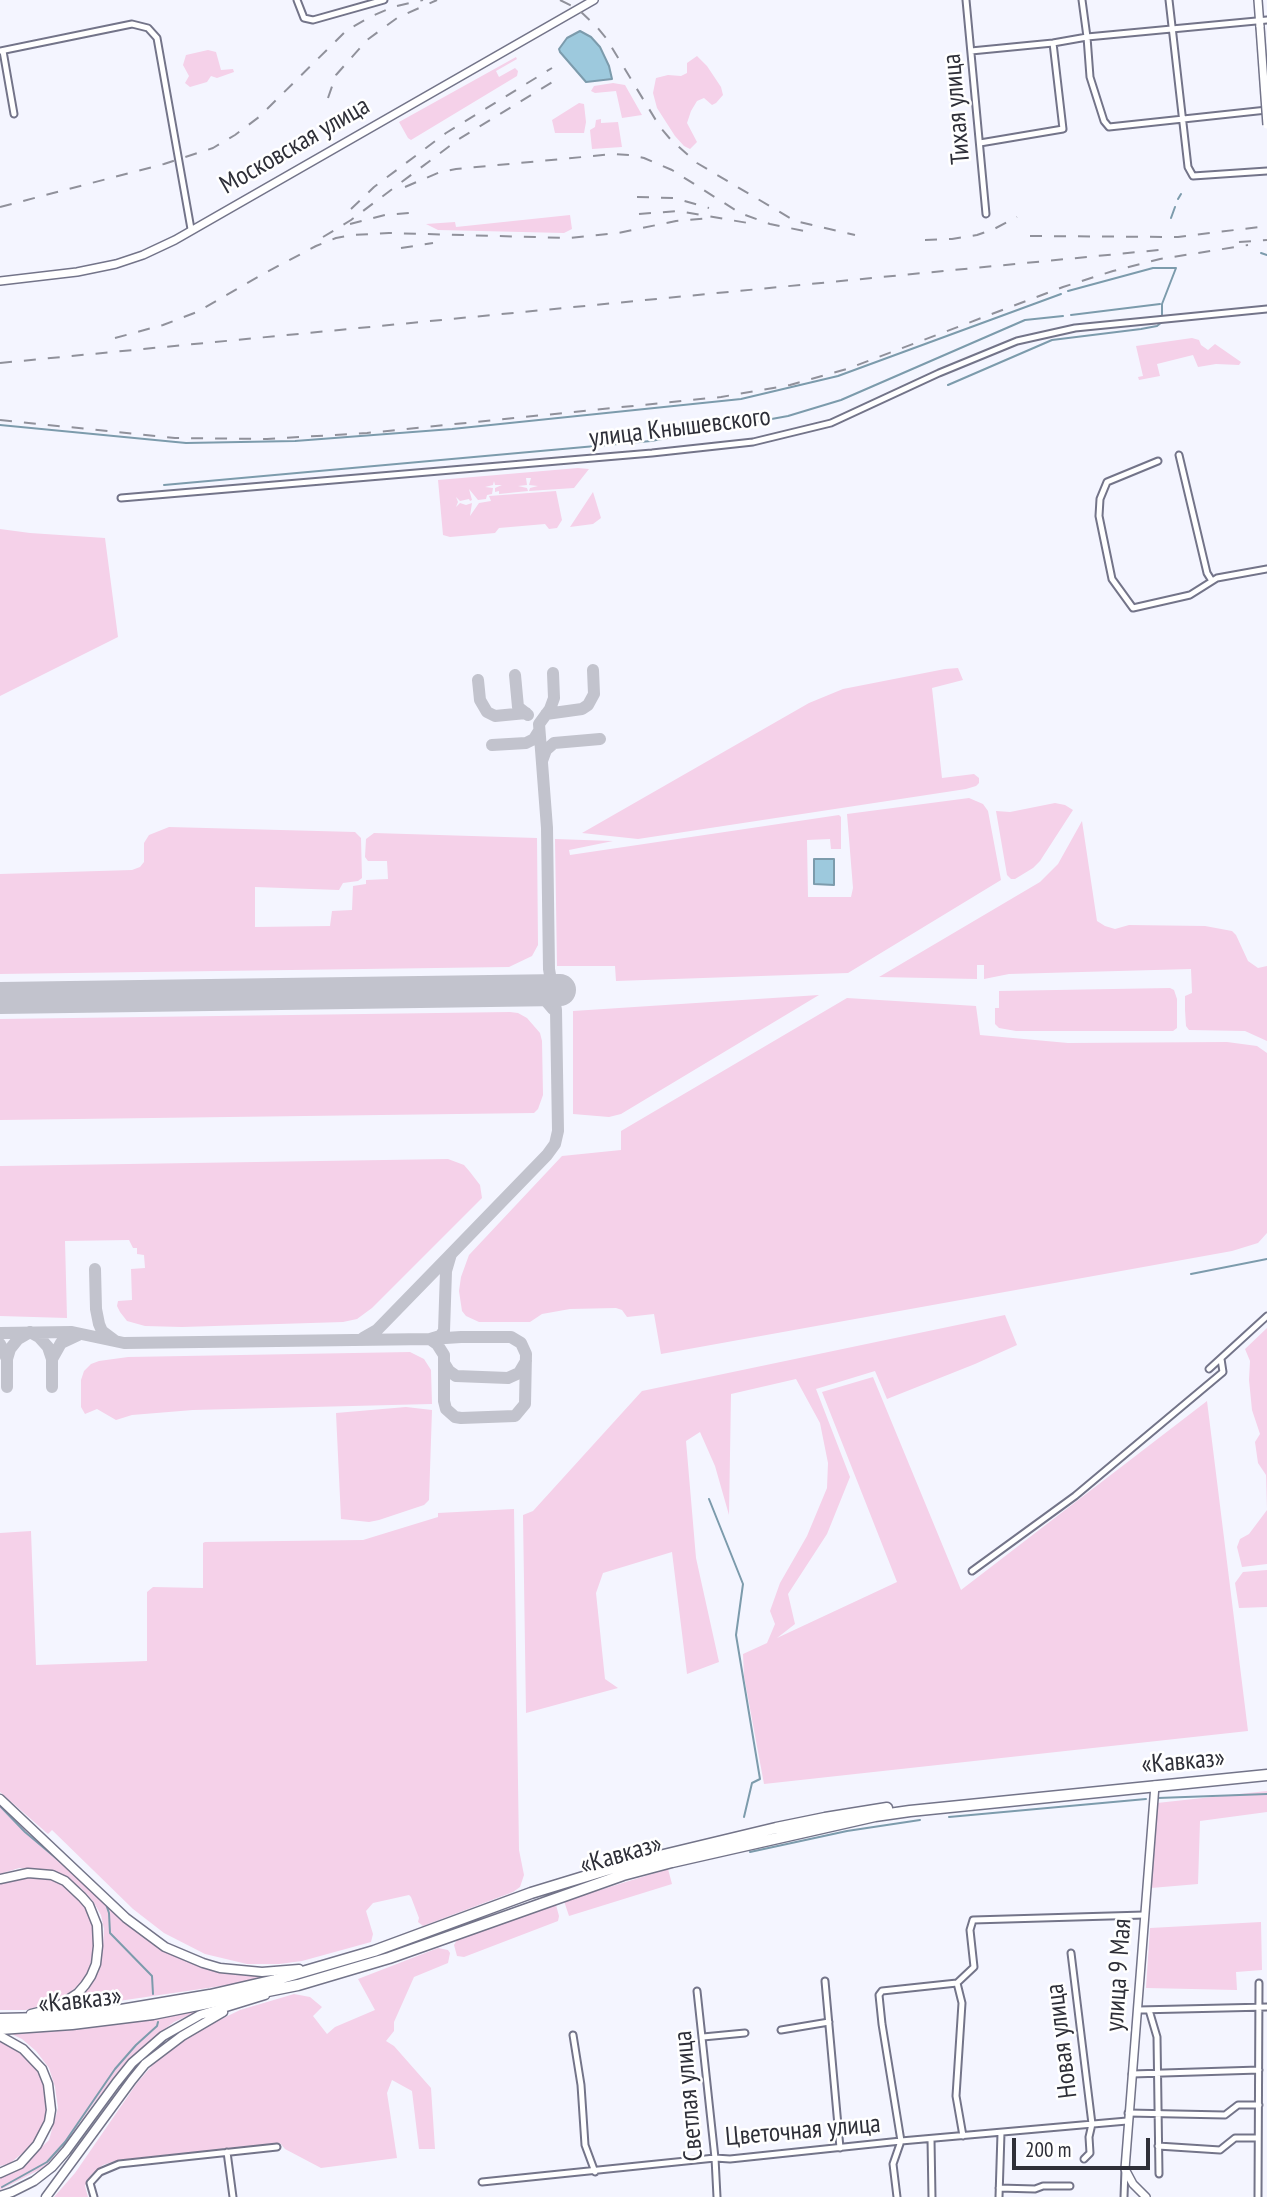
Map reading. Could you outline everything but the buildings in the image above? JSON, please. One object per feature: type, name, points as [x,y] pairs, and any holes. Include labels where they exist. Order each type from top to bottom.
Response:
[{"type":"highway","name":"«Кавказ»","points":[[0,2018],[88,2014],[162,2004],[275,1980],[353,1958],[531,1893],[583,1877],[683,1849],[825,1818],[1053,1790],[1267,1772]]},
{"type":"highway","name":"«Кавказ»","points":[[0,2029],[153,2014],[298,1985],[389,1958],[594,1884],[673,1862],[875,1816],[1267,1772]]},
{"type":"highway","points":[[583,1877],[549,1890],[547,1894],[552,1896],[594,1884]]},
{"type":"highway","points":[[446,1925],[526,1900],[522,1906],[482,1924]]},
{"type":"main road","points":[[0,1799],[126,1918],[146,1935],[180,1955],[220,1968],[262,1972],[300,1969],[353,1958]]},
{"type":"main road","points":[[0,1879],[28,1873],[52,1875],[65,1881],[89,1905],[99,1934],[92,1976],[78,1993],[48,2011],[0,2018]]},
{"type":"main road","points":[[0,2196],[34,2180],[52,2167],[116,2083],[147,2049],[163,2036],[200,2015],[298,1985]]},
{"type":"main road","points":[[46,2197],[145,2064],[203,2022],[298,1985]]},
{"type":"main road","points":[[0,2036],[23,2049],[42,2069],[48,2084],[51,2110],[44,2134],[29,2155],[20,2164],[0,2173]]},
{"type":"street","points":[[297,0],[304,18],[313,20],[384,0]]},
{"type":"street","name":"Московская улица","points":[[0,281],[77,272],[143,255],[594,0]]},
{"type":"street","name":"Тихая улица","points":[[966,0],[986,214]]},
{"type":"street","points":[[1082,0],[1090,77],[1104,121],[1109,127],[1267,110]]},
{"type":"street","points":[[1169,0],[1188,167],[1193,176],[1267,171]]},
{"type":"street","points":[[1258,0],[1263,22],[1267,125]]},
{"type":"street","points":[[971,51],[1172,28],[1263,22]]},
{"type":"street","points":[[13,114],[2,51],[132,24],[148,28],[157,38],[191,229]]},
{"type":"street","points":[[980,143],[1063,129],[1054,43]]},
{"type":"street","name":"улица Кнышевского","points":[[121,498],[753,442],[831,423],[939,373],[1017,341],[1075,328],[1267,309]]},
{"type":"street","points":[[1179,455],[1207,573],[1212,582]]},
{"type":"street","points":[[1158,461],[1107,482],[1100,499],[1099,516],[1112,579],[1133,608],[1190,595],[1217,578],[1267,569]]},
{"type":"street","points":[[1209,1369],[1267,1316]]},
{"type":"street","points":[[972,1571],[1075,1496],[1223,1372],[1221,1359]]},
{"type":"street","name":"улица 9 Мая","points":[[1124,2197],[1155,1785]]},
{"type":"street","points":[[897,2197],[893,2164],[901,2141],[879,1995],[882,1992],[957,1983],[974,1967],[970,1930],[973,1920],[1144,1915]]},
{"type":"street","name":"Новая улица","points":[[1071,1952],[1092,2124],[1090,2153],[1084,2159]]},
{"type":"street","points":[[825,1981],[840,2148]]},
{"type":"street","points":[[957,1983],[962,2003],[956,2096],[962,2136]]},
{"type":"street","points":[[1258,2197],[1259,1983]]},
{"type":"street","name":"Светлая улица","points":[[697,1991],[717,2197]]},
{"type":"street","points":[[1138,2010],[1267,2007]]},
{"type":"street","points":[[1149,2010],[1157,2038],[1159,2175]]},
{"type":"street","points":[[781,2030],[829,2022]]},
{"type":"street","points":[[703,2037],[745,2033]]},
{"type":"street","points":[[573,2035],[585,2145],[595,2172]]},
{"type":"street","points":[[1132,2074],[1259,2070]]},
{"type":"street","name":"Цветочная улица","points":[[482,2182],[1092,2124],[1158,2113],[1224,2115],[1238,2105],[1258,2105]]},
{"type":"street","points":[[999,2197],[1001,2133]]},
{"type":"street","points":[[1158,2146],[1220,2150],[1235,2138],[1258,2138]]},
{"type":"street","points":[[931,2139],[932,2197]]},
{"type":"street","points":[[94,2197],[90,2183],[100,2172],[119,2164],[277,2147]]},
{"type":"street","points":[[227,2152],[233,2197]]},
{"type":"street","points":[[1125,2169],[1133,2184],[1146,2197]]},
{"type":"street","points":[[999,2189],[1070,2186]]},
{"type":"shaded area","points":[[208,50],[216,52],[221,70],[233,69],[234,72],[217,78],[211,76],[207,82],[190,87],[185,83],[189,76],[183,65],[186,55]]},
{"type":"shaded area","points":[[697,56],[721,87],[723,95],[712,105],[704,98],[697,101],[687,123],[697,142],[690,149],[675,136],[657,108],[653,93],[656,78],[687,73],[687,63]]},
{"type":"shaded area","points":[[516,57],[517,59],[496,71],[499,77],[515,68],[518,71],[517,76],[411,140],[408,138],[399,122]]},
{"type":"shaded area","points":[[613,83],[625,85],[642,115],[622,118],[616,91],[591,91],[594,86]]},
{"type":"shaded area","points":[[579,103],[584,104],[584,133],[555,133],[552,120]]},
{"type":"shaded area","points":[[601,119],[601,123],[618,122],[622,147],[592,149],[590,130],[595,127],[596,120]]},
{"type":"shaded area","points":[[570,215],[572,229],[564,233],[438,230],[426,224],[455,222],[456,227]]},
{"type":"shaded area","points":[[1192,338],[1199,340],[1208,350],[1215,344],[1241,362],[1239,365],[1216,364],[1198,367],[1193,355],[1157,364],[1160,376],[1139,380],[1138,377],[1143,376],[1136,346]]},
{"type":"shaded area","points":[[589,469],[574,488],[529,491],[530,488],[538,486],[529,485],[531,478],[526,478],[527,485],[518,486],[527,488],[528,491],[499,494],[499,491],[495,492],[495,488],[502,485],[495,485],[494,481],[493,485],[485,487],[493,488],[492,494],[487,495],[486,499],[478,500],[469,489],[472,500],[460,501],[456,497],[456,507],[460,503],[472,503],[470,516],[479,503],[491,501],[489,496],[556,491],[562,520],[557,528],[549,529],[545,524],[499,528],[495,533],[450,537],[443,535],[438,480]]},
{"type":"shaded area","points":[[593,492],[601,518],[593,524],[570,527]]},
{"type":"shaded area","points":[[0,529],[105,538],[118,637],[0,696]]},
{"type":"shaded area","points":[[958,668],[963,680],[932,688],[942,778],[974,774],[979,778],[976,786],[638,839],[582,833],[809,703],[843,689]]},
{"type":"shaded area","points":[[969,798],[983,804],[988,811],[1001,880],[848,973],[616,981],[615,966],[557,966],[555,839],[613,841],[569,850],[570,855],[839,815],[841,849],[831,849],[830,839],[807,840],[808,897],[851,897],[853,888],[847,814]]},
{"type":"shaded area","points":[[1055,803],[1073,810],[1040,861],[1033,868],[1011,879],[1007,875],[996,811],[1010,812]]},
{"type":"shaded area","points":[[1082,821],[1097,921],[1115,929],[1129,925],[1205,926],[1232,931],[1248,961],[1258,968],[1267,966],[1267,1041],[1245,1031],[1189,1030],[1186,1026],[1185,996],[1192,993],[1191,969],[1009,974],[984,979],[984,965],[977,965],[977,979],[879,977],[1040,882],[1058,864]]},
{"type":"shaded area","points":[[169,827],[355,832],[361,838],[362,878],[343,883],[339,890],[255,887],[255,927],[330,926],[332,911],[352,910],[353,886],[366,884],[366,880],[388,879],[387,861],[368,861],[365,857],[366,839],[374,833],[537,838],[538,945],[532,956],[509,967],[0,974],[0,874],[132,870],[144,862],[144,843],[149,835]]},
{"type":"shaded area","points":[[1174,990],[1177,999],[1177,1028],[1173,1031],[1016,1031],[999,1028],[995,1024],[999,991]]},
{"type":"shaded area","points":[[819,995],[621,1114],[609,1117],[573,1114],[573,1011]]},
{"type":"shaded area","points":[[847,998],[976,1006],[980,1035],[1068,1043],[1227,1042],[1257,1046],[1267,1053],[1267,1233],[1258,1243],[1232,1251],[661,1354],[654,1314],[627,1317],[622,1310],[616,1308],[570,1309],[542,1314],[530,1322],[479,1322],[466,1316],[462,1311],[459,1291],[469,1255],[562,1156],[621,1150],[621,1131]]},
{"type":"shaded area","points":[[510,1012],[527,1018],[540,1033],[542,1041],[543,1095],[534,1113],[0,1120],[0,1019]]},
{"type":"shaded area","points":[[448,1159],[464,1165],[480,1185],[482,1198],[372,1308],[357,1319],[343,1322],[182,1327],[145,1326],[127,1321],[117,1306],[118,1301],[132,1300],[131,1269],[145,1268],[144,1255],[137,1254],[137,1248],[133,1248],[129,1240],[65,1241],[67,1318],[0,1316],[0,1166]]},
{"type":"shaded area","points":[[1005,1315],[1017,1345],[887,1399],[875,1371],[816,1389],[850,1477],[827,1534],[788,1594],[795,1624],[777,1638],[897,1582],[822,1392],[873,1377],[961,1590],[1207,1401],[1248,1731],[764,1784],[744,1676],[743,1654],[767,1643],[775,1624],[770,1611],[780,1583],[807,1536],[827,1488],[828,1463],[820,1423],[796,1379],[731,1394],[729,1515],[715,1466],[700,1432],[686,1441],[696,1558],[719,1662],[687,1674],[672,1552],[603,1573],[596,1593],[605,1679],[618,1688],[526,1713],[523,1515],[533,1511],[642,1391]]},
{"type":"shaded area","points":[[1267,1328],[1267,1509],[1266,1475],[1258,1463],[1255,1442],[1260,1434],[1252,1410],[1250,1361],[1245,1349]]},
{"type":"shaded area","points":[[410,1352],[424,1359],[431,1370],[432,1404],[193,1410],[132,1415],[116,1420],[97,1409],[85,1414],[81,1407],[81,1380],[84,1371],[99,1361],[128,1357]]},
{"type":"shaded area","points":[[406,1407],[432,1410],[429,1500],[424,1505],[379,1520],[369,1522],[341,1519],[336,1413]]},
{"type":"shaded area","points":[[514,1509],[519,1850],[524,1875],[520,1887],[513,1892],[423,1926],[418,1922],[419,1918],[409,1895],[373,1903],[366,1911],[373,1934],[371,1942],[302,1961],[247,1964],[205,1954],[164,1933],[133,1909],[52,1830],[48,1834],[0,1792],[0,1533],[31,1531],[36,1665],[147,1661],[147,1592],[153,1587],[203,1588],[205,1542],[363,1540],[438,1517],[438,1513]]},
{"type":"shaded area","points":[[1267,1510],[1267,1564],[1242,1567],[1237,1547],[1240,1539],[1249,1534]]},
{"type":"shaded area","points":[[1267,1570],[1267,1607],[1239,1608],[1235,1583],[1243,1572]]},
{"type":"shaded area","points":[[1267,1791],[1267,1812],[1200,1821],[1198,1884],[1151,1888],[1157,1803]]},
{"type":"shaded area","points":[[0,1802],[143,1936],[169,1953],[235,1973],[275,1975],[235,1984],[57,2010],[84,1990],[98,1973],[104,1929],[101,1915],[81,1888],[53,1870],[19,1868],[0,1874]]},
{"type":"shaded area","points":[[668,1869],[672,1884],[569,1916],[564,1901]]},
{"type":"shaded area","points":[[22,1877],[52,1879],[66,1887],[77,1898],[87,1910],[93,1927],[93,1955],[81,1983],[67,1995],[26,2010],[0,2010],[0,1884]]},
{"type":"shaded area","points":[[549,1904],[556,1905],[558,1921],[464,1957],[457,1956],[454,1945],[457,1940]]},
{"type":"shaded area","points":[[1261,1922],[1262,1970],[1236,1972],[1237,1990],[1146,1988],[1150,1928]]},
{"type":"shaded area","points":[[438,1948],[450,1953],[448,1963],[414,1977],[394,2022],[394,2031],[386,2041],[394,2046],[431,2088],[435,2149],[419,2149],[412,2091],[392,2080],[387,2093],[397,2158],[321,2168],[285,2149],[280,2143],[118,2160],[103,2165],[91,2175],[85,2186],[88,2197],[54,2197],[75,2173],[137,2083],[156,2061],[199,2030],[240,2010],[294,1994],[310,1997],[322,2007],[313,2016],[327,2034],[335,2027],[375,2010],[358,1979]]},
{"type":"shaded area","points":[[203,2009],[174,2022],[124,2066],[61,2150],[45,2167],[0,2190],[0,2177],[16,2172],[49,2140],[58,2108],[49,2068],[22,2039],[7,2032],[120,2022]]},
{"type":"shaded area","points":[[0,2040],[28,2054],[40,2069],[47,2087],[49,2107],[44,2127],[34,2144],[9,2164],[0,2166]]},
{"type":"water","points":[[580,31],[591,37],[600,47],[612,79],[586,82],[560,52],[559,49],[567,38]]},
{"type":"water","points":[[814,859],[834,859],[834,885],[814,884]]},
{"type":"waterway","points":[[1178,199],[1181,194]]},
{"type":"waterway","points":[[1171,218],[1175,207]]},
{"type":"waterway","points":[[1261,253],[1267,255]]},
{"type":"waterway","points":[[1068,291],[1153,268],[1176,268],[1162,304],[1162,316]]},
{"type":"waterway","points":[[0,425],[186,443],[295,441],[452,429],[741,399],[838,376],[1061,294]]},
{"type":"waterway","points":[[1071,315],[1160,304]]},
{"type":"waterway","points":[[164,485],[651,441],[788,416],[841,400],[1025,320],[1063,316]]},
{"type":"waterway","points":[[948,385],[1052,340],[1141,329],[1157,326],[1162,322]]},
{"type":"waterway","points":[[1191,1274],[1267,1259]]},
{"type":"waterway","points":[[709,1499],[743,1584],[736,1635],[760,1779],[752,1783],[744,1817]]},
{"type":"waterway","points":[[1158,1798],[1267,1794]]},
{"type":"waterway","points":[[949,1817],[1146,1799]]},
{"type":"waterway","points":[[0,1806],[25,1832],[69,1869]]},
{"type":"waterway","points":[[750,1852],[847,1831],[920,1820]]},
{"type":"waterway","points":[[106,1904],[110,1933],[152,1976],[153,1994]]},
{"type":"waterway","points":[[2,2187],[47,2162],[65,2142],[115,2069],[158,2022]]},
{"type":"taxiway","points":[[546,714],[582,709],[588,705],[594,694],[593,670]]},
{"type":"taxiway","points":[[363,1338],[377,1330],[555,1144],[558,1131],[556,1010],[549,969],[547,828],[539,724],[554,698],[553,673]]},
{"type":"taxiway","points":[[515,675],[518,707],[528,715]]},
{"type":"taxiway","points":[[478,680],[480,700],[487,712],[495,716],[526,713]]},
{"type":"taxiway","points":[[492,745],[526,743],[534,739],[539,731]]},
{"type":"taxiway","points":[[542,761],[546,750],[554,743],[600,739]]},
{"type":"taxiway","points":[[527,990],[542,996],[553,1009]]},
{"type":"taxiway","points":[[0,1333],[72,1332],[124,1343],[430,1339],[461,1337],[511,1337],[521,1343],[526,1354],[525,1404],[515,1416],[461,1418],[455,1417],[446,1409],[444,1355],[430,1339],[440,1336],[444,1331],[446,1271],[451,1254]]},
{"type":"taxiway","points":[[95,1269],[99,1324],[102,1331],[114,1340]]},
{"type":"taxiway","points":[[7,1359],[10,1349],[18,1339],[30,1332],[39,1337],[48,1347],[52,1359],[52,1387]]},
{"type":"taxiway","points":[[52,1359],[61,1343],[78,1335]]},
{"type":"taxiway","points":[[0,1344],[7,1359],[7,1387]]},
{"type":"taxiway","points":[[444,1363],[456,1376],[508,1378],[519,1373],[526,1361]]},
{"type":"runway","points":[[0,998],[560,990]]},
{"type":"railway","points":[[0,207],[164,164],[213,148],[259,117],[347,30],[393,7],[423,0]]},
{"type":"railway","points":[[328,98],[336,75],[367,40],[397,18],[437,0]]},
{"type":"railway","points":[[560,0],[578,9],[597,27],[660,127],[697,163],[795,221],[855,235]]},
{"type":"railway","points":[[351,209],[374,187],[446,133],[552,68]]},
{"type":"railway","points":[[323,237],[351,220],[459,139],[559,78]]},
{"type":"railway","points":[[405,187],[440,172],[456,169],[614,154],[630,155],[672,170],[740,213],[770,224],[804,231]]},
{"type":"railway","points":[[637,197],[674,198],[709,208]]},
{"type":"railway","points":[[639,214],[678,211],[748,223]]},
{"type":"railway","points":[[350,224],[385,215],[410,213]]},
{"type":"railway","points":[[925,240],[977,235],[1017,217]]},
{"type":"railway","points":[[115,338],[163,325],[197,312],[263,274],[336,238],[389,233],[570,238],[711,218]]},
{"type":"railway","points":[[1030,236],[1178,237],[1267,226]]},
{"type":"railway","points":[[1239,242],[1267,240]]},
{"type":"railway","points":[[401,248],[433,243]]},
{"type":"railway","points":[[0,420],[175,438],[267,439],[367,433],[721,397],[790,385],[847,369],[1063,287],[1113,271],[1160,259],[1248,245]]},
{"type":"railway","points":[[0,363],[1169,249]]}]
